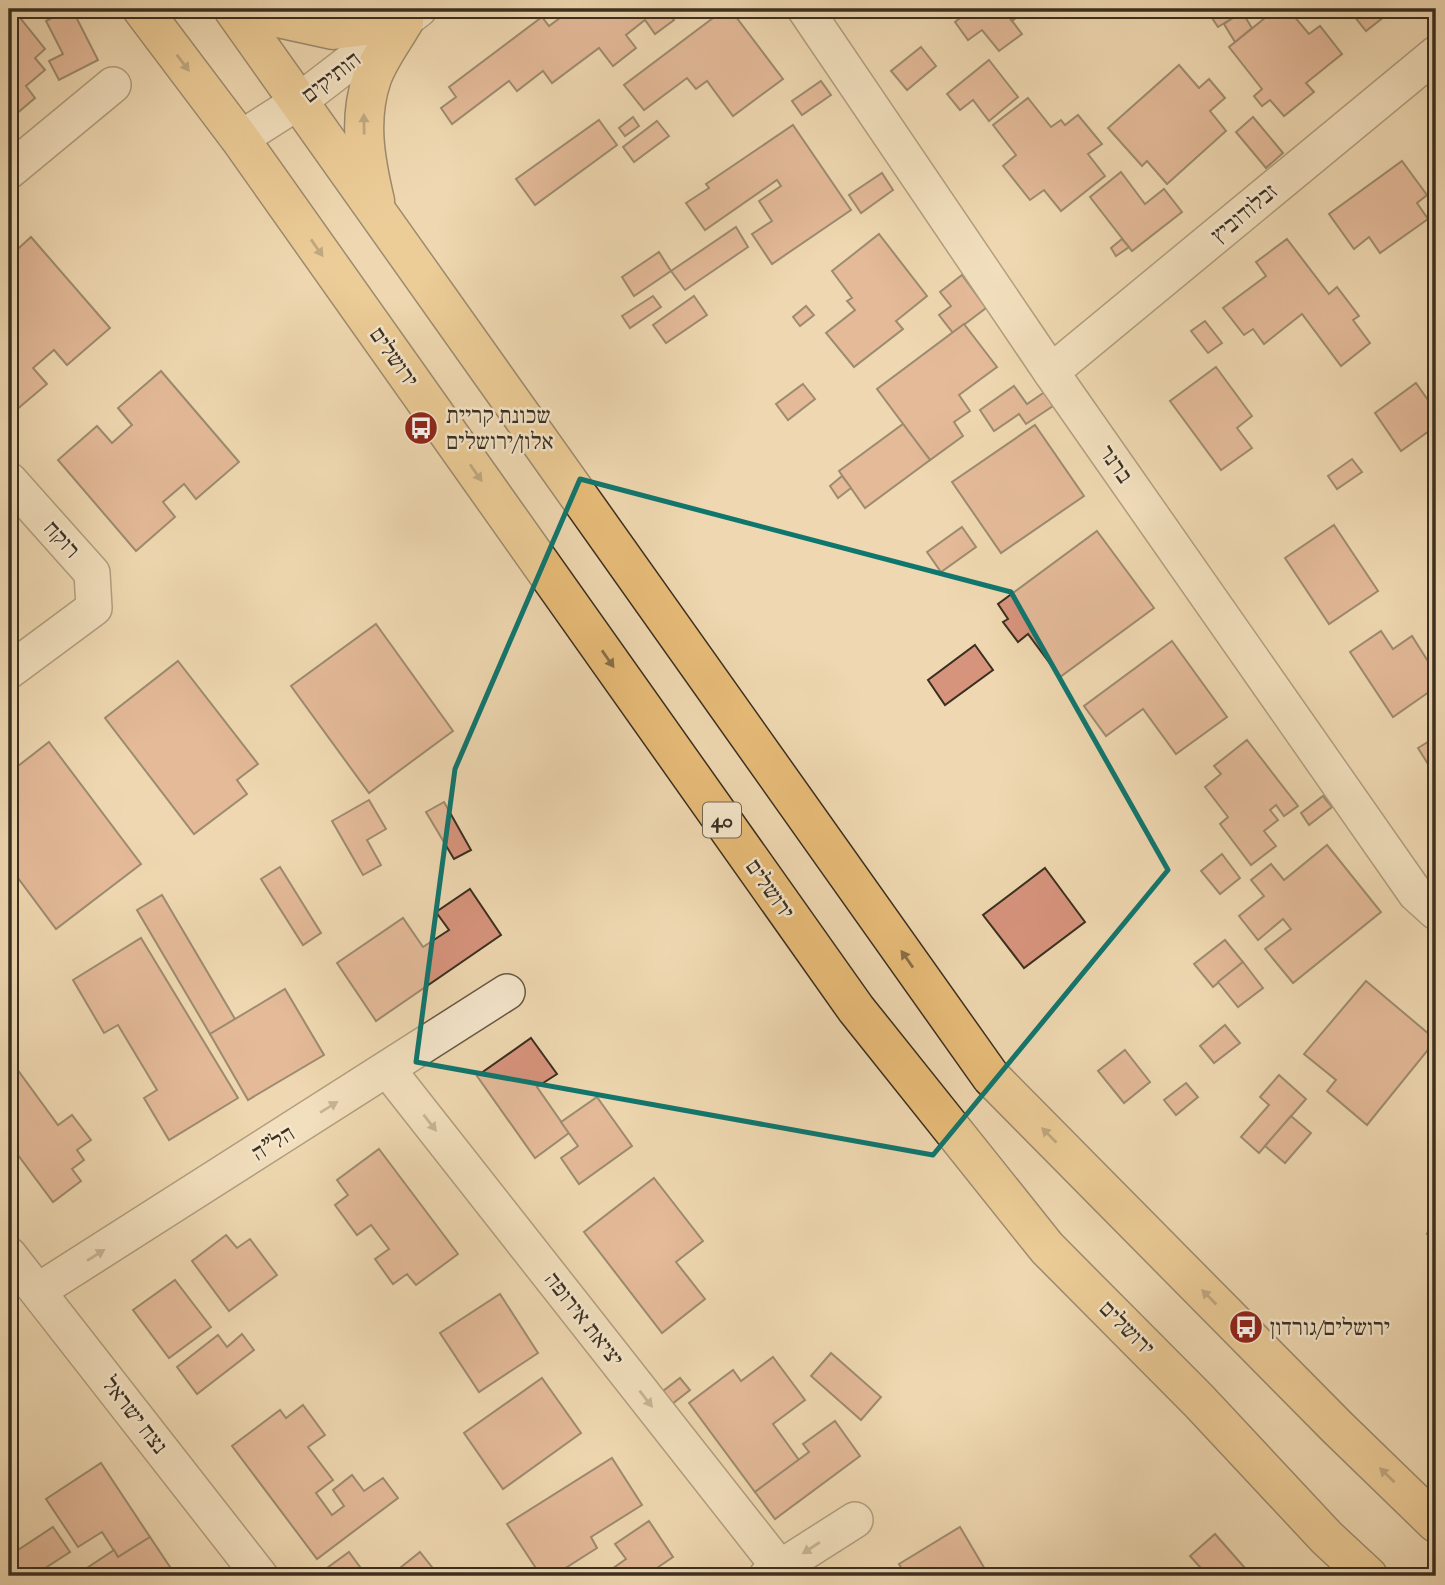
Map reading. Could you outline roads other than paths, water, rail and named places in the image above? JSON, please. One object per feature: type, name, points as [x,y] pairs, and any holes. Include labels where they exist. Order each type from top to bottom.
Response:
[{"type":"highway","name":"ירושלים","points":[[142,9],[240,139],[856,1009],[1047,1248],[1199,1401],[1327,1538],[1368,1576]]},
{"type":"highway","points":[[233,9],[991,1077],[1337,1427],[1436,1523]]},
{"type":"highway","points":[[259,9],[278,18],[333,30],[411,15]]},
{"type":"highway","points":[[378,215],[365,160],[364,111],[373,76],[411,15]]},
{"type":"highway","points":[[1327,1538],[1340,1576]]},
{"type":"street","name":"ברנר","points":[[805,9],[1051,372],[1416,894],[1436,912]]},
{"type":"street","name":"הותיקים","points":[[240,139],[299,103],[411,15]]},
{"type":"street","name":"זבלודוביץ","points":[[1051,372],[1436,54]]},
{"type":"street","points":[[9,171],[113,85]]},
{"type":"street","name":"רוקח","points":[[9,480],[92,573],[94,608],[9,671]]},
{"type":"street","name":"הל\"ה","points":[[38,1292],[507,992]]},
{"type":"street","name":"יציאת אירופה","points":[[388,1070],[773,1572]]},
{"type":"street","name":"נצח ישראל","points":[[9,1255],[260,1576]]},
{"type":"street","points":[[773,1572],[855,1520]]},
{"type":"place","name":"שכונת קריית אלון/ירושלים","points":[[421,428]]},
{"type":"place","name":"ירושלים/גורדון","points":[[1246,1327]]}]
